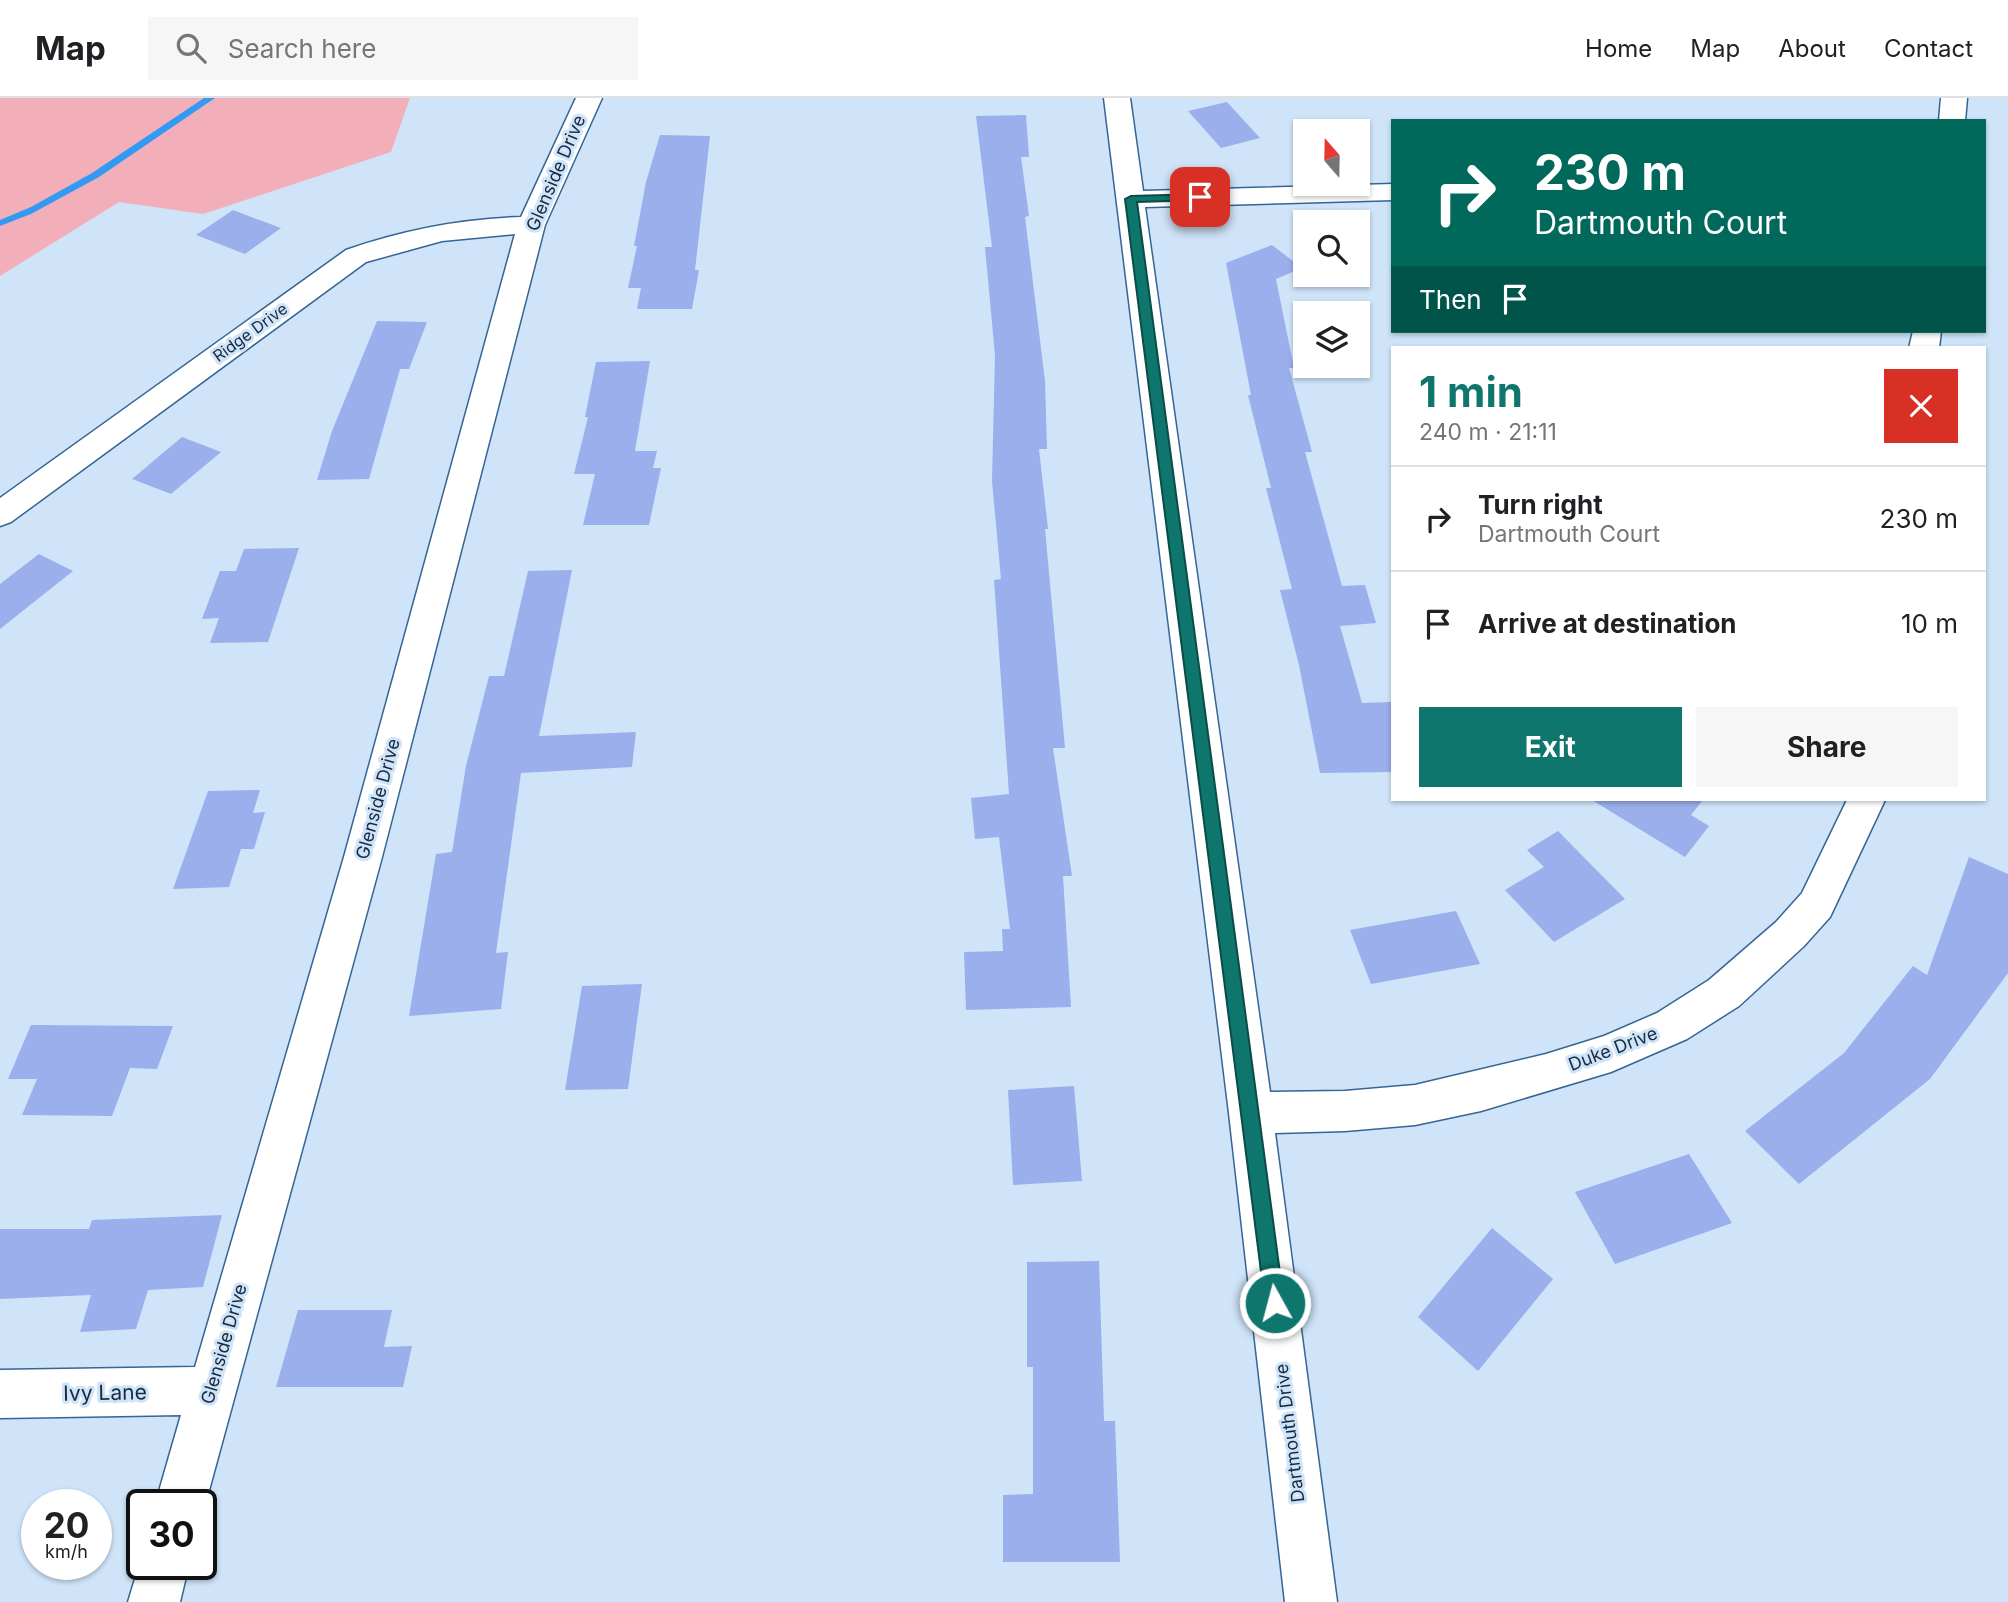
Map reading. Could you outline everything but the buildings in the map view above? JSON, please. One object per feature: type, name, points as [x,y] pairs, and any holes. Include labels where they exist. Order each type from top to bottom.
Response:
[{"type":"street","name":"Glenside Drive","points":[[184,1489],[363,857],[531,225],[589,98]]},
{"type":"street","name":"Dartmouth Drive","points":[[1117,98],[1251,1113],[1311,1602]]},
{"type":"street","points":[[1952,119],[1954,98]]},
{"type":"street","points":[[1131,199],[1391,192]]},
{"type":"street","name":"Ridge Drive","points":[[0,514],[356,256],[396,241],[436,233],[477,226],[531,225]]},
{"type":"street","name":"Duke Drive","points":[[1251,1113],[1345,1111],[1415,1105],[1546,1074],[1611,1053],[1672,1026],[1724,993],[1790,934],[1815,905],[1866,801]]},
{"type":"street","name":"Ivy Lane","points":[[0,1394],[210,1391]]},
{"type":"street","points":[[154,1602],[160,1580]]},
{"type":"shaded area","points":[[0,98],[410,98],[391,152],[203,214],[119,202],[0,276]]},
{"type":"waterway","points":[[0,223],[35,209],[95,175],[210,98]]},
{"type":"route","points":[[1200,197],[1131,199],[1275,1303]]}]
